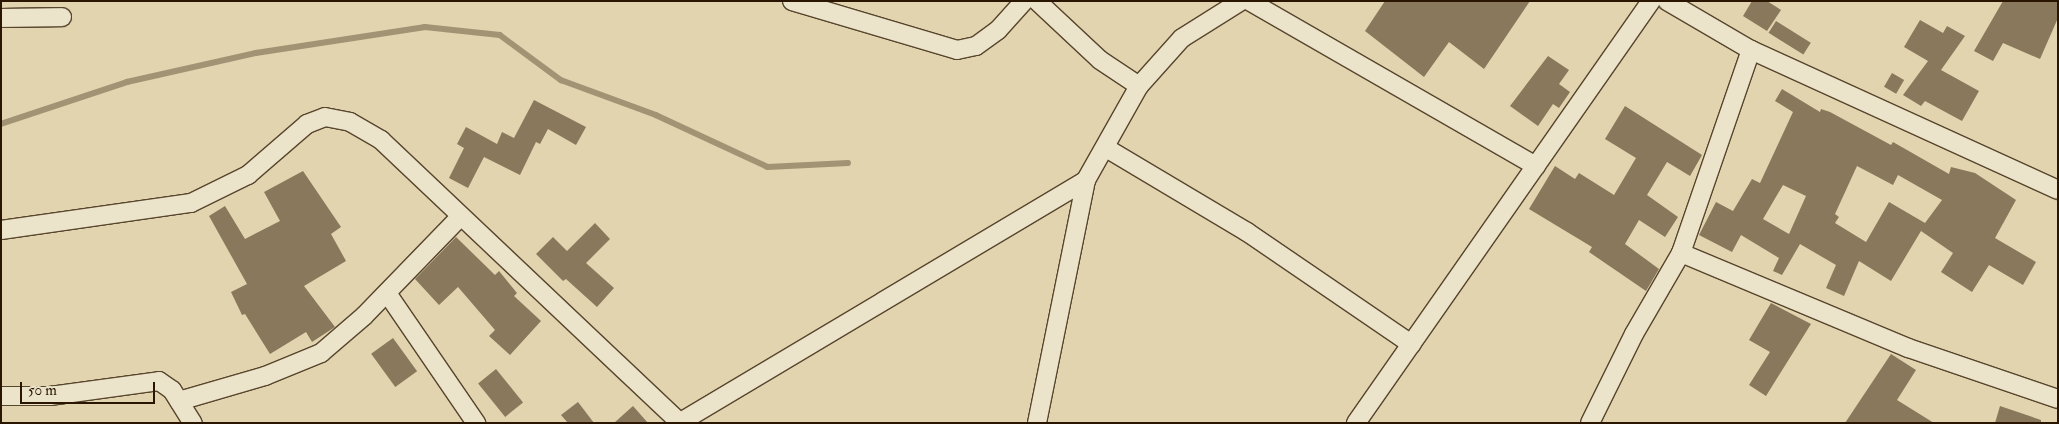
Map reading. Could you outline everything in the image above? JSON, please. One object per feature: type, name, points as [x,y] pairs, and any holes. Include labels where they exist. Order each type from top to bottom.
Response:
[{"type":"street","points":[[792,1],[957,50],[976,46],[991,35],[1024,1]]},
{"type":"street","points":[[1037,1],[1100,60],[1139,86]]},
{"type":"street","points":[[1037,423],[1086,180],[1106,148],[1139,86],[1182,38],[1240,1]]},
{"type":"street","points":[[1249,1],[1536,166]]},
{"type":"street","points":[[1356,423],[1651,1]]},
{"type":"street","points":[[1667,1],[1751,50],[2058,190]]},
{"type":"street","points":[[1,18],[62,17]]},
{"type":"street","points":[[1590,423],[1634,334],[1681,253],[1751,50]]},
{"type":"street","points":[[1,230],[191,203],[248,175],[307,124],[325,117],[350,122],[381,140],[679,423],[1086,180]]},
{"type":"street","points":[[1106,148],[1247,232],[1411,344]]},
{"type":"street","points":[[179,401],[265,376],[321,353],[387,293],[461,216]]},
{"type":"street","points":[[1681,253],[1908,348],[2058,399]]},
{"type":"street","points":[[387,293],[476,423]]},
{"type":"street","points":[[1,396],[50,396],[159,381],[179,401],[193,423]]},
{"type":"building","points":[[1385,1],[1530,1],[1484,69],[1449,42],[1424,77],[1365,31]]},
{"type":"building","points":[[1752,1],[1767,1],[1781,10],[1767,31],[1743,16]]},
{"type":"building","points":[[2003,1],[2058,1],[2058,18],[2040,59],[2003,43],[1993,61],[1974,51]]},
{"type":"building","points":[[1920,20],[1943,33],[1947,26],[1965,36],[1941,70],[1979,91],[1962,121],[1925,101],[1921,106],[1903,95],[1928,61],[1904,47]]},
{"type":"building","points":[[1776,21],[1811,43],[1803,55],[1769,33]]},
{"type":"building","points":[[1548,56],[1569,70],[1559,84],[1570,92],[1559,108],[1553,104],[1538,126],[1510,106]]},
{"type":"building","points":[[1892,73],[1904,80],[1896,94],[1884,87]]},
{"type":"building","points":[[1782,89],[1820,112],[1821,109],[1830,112],[1891,145],[1893,142],[1949,174],[1951,167],[1975,173],[2016,200],[1995,238],[2036,262],[2023,285],[1989,265],[1972,292],[1941,272],[1953,253],[1921,231],[1891,281],[1859,261],[1844,296],[1826,288],[1836,265],[1800,244],[1782,275],[1773,271],[1779,258],[1741,235],[1732,252],[1699,235],[1716,202],[1733,211],[1752,179],[1760,183],[1793,112],[1775,101]],"holes":[[[1857,166],[1893,185],[1898,175],[1942,200],[1925,223],[1889,202],[1866,242],[1835,223],[1839,217],[1835,214]],[[1783,185],[1806,196],[1789,234],[1763,219]]]},
{"type":"building","points":[[534,100],[586,127],[576,145],[548,129],[540,144],[536,142],[520,175],[484,157],[468,188],[449,178],[464,148],[457,144],[466,127],[497,144],[502,132],[514,138]]},
{"type":"building","points":[[1625,106],[1702,155],[1690,176],[1667,162],[1647,195],[1678,217],[1665,237],[1639,220],[1625,244],[1659,269],[1646,291],[1589,252],[1592,247],[1529,209],[1555,166],[1575,179],[1579,173],[1614,195],[1636,158],[1605,139]]},
{"type":"building","points":[[303,171],[341,227],[331,234],[346,261],[304,286],[335,327],[312,342],[306,332],[270,354],[245,314],[242,315],[231,292],[247,284],[209,216],[225,206],[245,239],[280,221],[264,192]]},
{"type":"building","points":[[595,223],[610,239],[586,263],[614,288],[597,307],[566,279],[563,281],[536,254],[553,237],[567,251]]},
{"type":"building","points":[[456,237],[495,275],[499,271],[517,293],[514,296],[541,321],[510,355],[489,336],[495,330],[458,287],[439,305],[415,279]]},
{"type":"building","points":[[1771,303],[1811,324],[1766,396],[1749,385],[1770,352],[1749,340]]},
{"type":"building","points":[[393,338],[417,371],[395,387],[371,354]]},
{"type":"building","points":[[1891,354],[1916,370],[1897,400],[1934,423],[1845,423]]},
{"type":"building","points":[[496,369],[523,402],[505,417],[478,383]]},
{"type":"building","points":[[578,402],[594,423],[568,423],[561,415]]},
{"type":"building","points":[[633,406],[648,423],[614,423]]},
{"type":"building","points":[[2000,406],[2041,420],[2041,423],[1995,423]]},
{"type":"waterway","points":[[1,124],[127,82],[256,53],[425,27],[500,35],[561,80],[656,115],[768,167],[848,163]]}]
